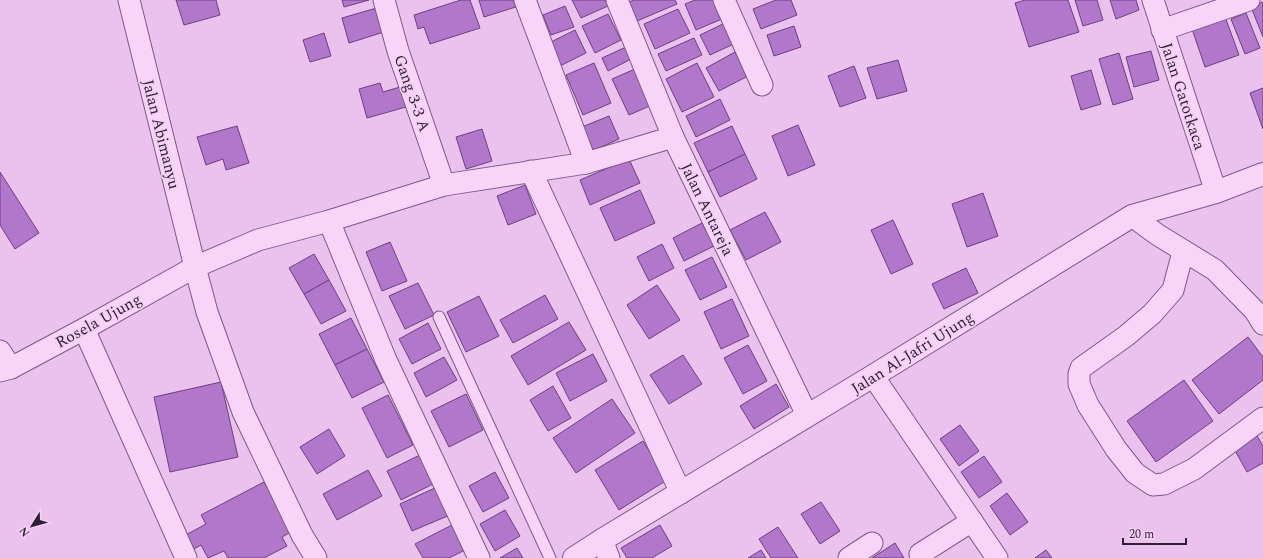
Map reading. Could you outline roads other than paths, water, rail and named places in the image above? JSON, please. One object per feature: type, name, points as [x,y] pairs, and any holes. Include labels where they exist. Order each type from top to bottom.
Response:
[{"type":"street","name":"Jalan Abimanyu","points":[[129,0],[194,267],[207,312],[243,412],[302,535],[316,558]]},
{"type":"street","name":"Gang 3-3 A","points":[[384,0],[398,51],[444,184]]},
{"type":"street","points":[[525,0],[586,163]]},
{"type":"street","name":"Jalan Antareja","points":[[617,0],[673,137],[808,415]]},
{"type":"street","points":[[724,0],[762,85]]},
{"type":"street","name":"Jalan Gatotkaca","points":[[1153,0],[1216,192]]},
{"type":"street","points":[[1162,30],[1248,0]]},
{"type":"street","name":"Rosela Ujung","points":[[4,363],[84,329],[194,267],[258,240],[329,221],[444,184],[586,163],[673,137]]},
{"type":"street","points":[[531,171],[680,493]]},
{"type":"street","name":"Jalan Al-Jafri Ujung","points":[[574,558],[606,549],[680,493],[1132,216],[1216,192],[1263,174]]},
{"type":"street","points":[[1132,216],[1183,252],[1215,270],[1255,311],[1263,324]]},
{"type":"street","points":[[329,221],[386,360],[479,558]]},
{"type":"street","points":[[1183,252],[1173,290],[1152,314],[1126,336],[1081,368],[1079,374],[1079,384],[1088,405],[1116,449],[1135,473],[1153,485],[1164,484],[1194,469],[1263,418]]},
{"type":"street","points":[[84,329],[186,558]]},
{"type":"street","points":[[873,376],[997,558]]},
{"type":"street","points":[[922,558],[920,554],[972,521]]},
{"type":"street","points":[[849,558],[872,543]]},
{"type":"lane","points":[[440,317],[550,558]]}]
